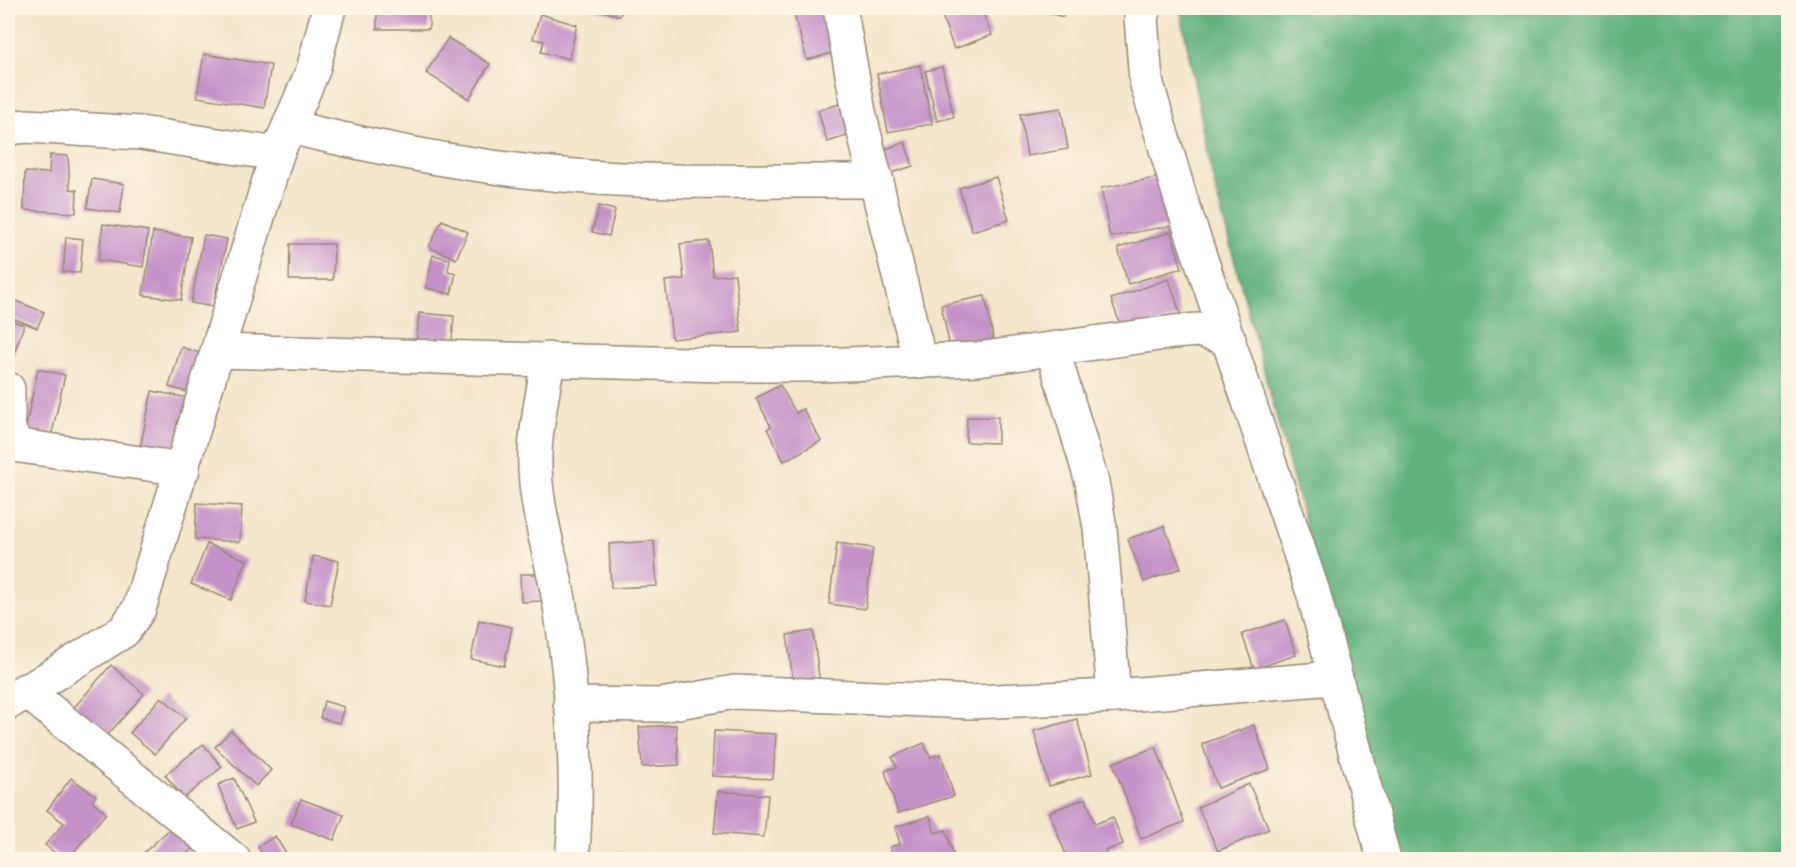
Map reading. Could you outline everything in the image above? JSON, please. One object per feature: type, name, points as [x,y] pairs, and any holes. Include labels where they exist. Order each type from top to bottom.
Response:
[{"type":"street","points":[[234,860],[16,696],[113,638],[133,621],[145,596],[283,140],[314,70],[329,8]]},
{"type":"street","points":[[840,8],[859,112],[920,362]]},
{"type":"street","points":[[1144,8],[1141,18],[1146,81],[1181,200],[1313,592],[1384,860]]},
{"type":"street","points":[[8,128],[27,126],[140,134],[283,140],[379,148],[563,175],[670,180],[877,181]]},
{"type":"street","points":[[219,351],[548,358],[722,366],[978,359],[1053,351],[1198,330],[1229,339]]},
{"type":"street","points":[[1053,351],[1094,494],[1100,528],[1114,696]]},
{"type":"street","points":[[548,358],[535,454],[541,510],[560,606],[570,704],[575,829],[573,860]]},
{"type":"street","points":[[8,389],[8,416]]},
{"type":"street","points":[[8,424],[11,436],[20,446],[183,469]]},
{"type":"street","points":[[570,704],[661,705],[735,692],[972,702],[1114,696],[1334,678]]},
{"type":"green space","points":[[1180,8],[1788,8],[1788,859],[1395,859],[1214,184]]},
{"type":"building","points":[[377,8],[429,8],[429,29],[377,29]]},
{"type":"building","points":[[592,8],[623,8],[620,16]]},
{"type":"building","points":[[824,8],[836,52],[807,60],[794,14]]},
{"type":"building","points":[[939,8],[981,8],[992,35],[954,49]]},
{"type":"building","points":[[1033,8],[1066,8],[1063,17]]},
{"type":"building","points":[[540,14],[577,25],[569,59],[541,52],[544,41],[533,39]]},
{"type":"building","points":[[448,38],[490,64],[469,99],[426,73]]},
{"type":"building","points":[[204,54],[271,65],[264,108],[197,97]]},
{"type":"building","points":[[920,65],[932,124],[888,132],[877,74]]},
{"type":"building","points":[[942,67],[954,117],[937,121],[925,71]]},
{"type":"building","points":[[844,103],[853,134],[827,142],[818,110]]},
{"type":"building","points":[[1061,108],[1068,149],[1027,156],[1020,114]]},
{"type":"building","points":[[905,142],[913,166],[882,176],[874,153]]},
{"type":"building","points":[[50,155],[68,156],[70,189],[77,190],[76,213],[24,210],[25,172],[49,173]]},
{"type":"building","points":[[1166,176],[1175,225],[1110,237],[1101,188]]},
{"type":"building","points":[[996,177],[1009,220],[972,231],[959,188]]},
{"type":"building","points":[[92,179],[124,184],[120,213],[87,208]]},
{"type":"building","points":[[599,206],[615,210],[609,236],[592,232]]},
{"type":"building","points":[[442,220],[468,232],[456,259],[429,247]]},
{"type":"building","points":[[103,224],[148,231],[143,267],[98,260]]},
{"type":"building","points":[[153,232],[191,237],[181,300],[143,295]]},
{"type":"building","points":[[1171,232],[1182,268],[1128,284],[1118,248]]},
{"type":"building","points":[[204,235],[227,239],[213,307],[191,303]]},
{"type":"building","points":[[66,237],[83,239],[80,273],[63,272]]},
{"type":"building","points":[[709,241],[713,276],[735,274],[741,332],[672,339],[665,281],[684,279],[680,244]]},
{"type":"building","points":[[290,244],[334,244],[333,280],[289,280]]},
{"type":"building","points":[[433,255],[450,259],[448,271],[456,273],[451,294],[426,288]]},
{"type":"building","points":[[1169,279],[1181,316],[1124,335],[1111,299]]},
{"type":"building","points":[[985,296],[995,348],[952,357],[941,305]]},
{"type":"building","points":[[13,300],[44,312],[37,328],[8,316]]},
{"type":"building","points":[[419,313],[454,316],[451,352],[416,349]]},
{"type":"building","points":[[8,319],[24,325],[14,354],[8,352]]},
{"type":"building","points":[[181,347],[203,354],[191,393],[169,387]]},
{"type":"building","points":[[38,369],[65,375],[49,446],[23,440]]},
{"type":"building","points":[[780,385],[796,413],[803,409],[821,441],[784,461],[767,429],[771,427],[756,398]]},
{"type":"building","points":[[152,391],[189,398],[176,460],[139,453]]},
{"type":"building","points":[[967,417],[998,417],[998,443],[966,442]]},
{"type":"building","points":[[197,503],[242,506],[240,542],[195,539]]},
{"type":"building","points":[[1164,526],[1181,568],[1144,582],[1128,539]]},
{"type":"building","points":[[654,541],[657,586],[611,588],[609,544]]},
{"type":"building","points":[[837,543],[873,548],[865,609],[829,604]]},
{"type":"building","points":[[207,544],[247,560],[231,600],[191,584]]},
{"type":"building","points":[[313,556],[339,561],[330,605],[305,601]]},
{"type":"building","points":[[520,574],[542,574],[543,601],[521,602]]},
{"type":"building","points":[[479,620],[512,627],[504,666],[471,659]]},
{"type":"building","points":[[1285,620],[1296,655],[1254,669],[1242,634]]},
{"type":"building","points":[[813,631],[820,684],[794,688],[787,635]]},
{"type":"building","points":[[111,665],[144,694],[104,739],[71,711]]},
{"type":"building","points":[[161,697],[186,718],[155,754],[130,733]]},
{"type":"building","points":[[324,701],[344,707],[339,723],[320,718]]},
{"type":"building","points":[[1077,719],[1092,774],[1049,786],[1034,731]]},
{"type":"building","points":[[676,725],[679,765],[642,767],[639,727]]},
{"type":"building","points":[[1254,725],[1270,769],[1218,788],[1202,744]]},
{"type":"building","points":[[231,730],[271,770],[256,786],[215,747]]},
{"type":"building","points":[[714,731],[776,734],[773,779],[712,776]]},
{"type":"building","points":[[924,743],[930,757],[941,754],[954,796],[898,813],[885,771],[897,767],[892,757]]},
{"type":"building","points":[[203,744],[222,767],[184,798],[165,775]]},
{"type":"building","points":[[1156,747],[1184,822],[1141,839],[1113,763]]},
{"type":"building","points":[[71,778],[96,796],[92,801],[106,813],[67,860],[64,860],[45,845],[64,823],[47,810]]},
{"type":"building","points":[[234,778],[254,822],[237,829],[218,785]]},
{"type":"building","points":[[1249,784],[1269,829],[1218,851],[1198,807]]},
{"type":"building","points":[[718,791],[768,795],[764,837],[714,833]]},
{"type":"building","points":[[1086,798],[1095,824],[1113,817],[1123,844],[1105,851],[1108,860],[1068,860],[1049,812]]},
{"type":"building","points":[[301,799],[344,815],[334,840],[291,824]]},
{"type":"building","points":[[930,816],[935,833],[946,830],[955,860],[893,860],[890,847],[900,844],[895,827]]},
{"type":"building","points":[[172,827],[192,849],[181,860],[136,860]]},
{"type":"building","points":[[275,836],[290,860],[266,860],[258,847]]},
{"type":"building","points":[[614,852],[653,857],[653,860],[613,860]]}]
